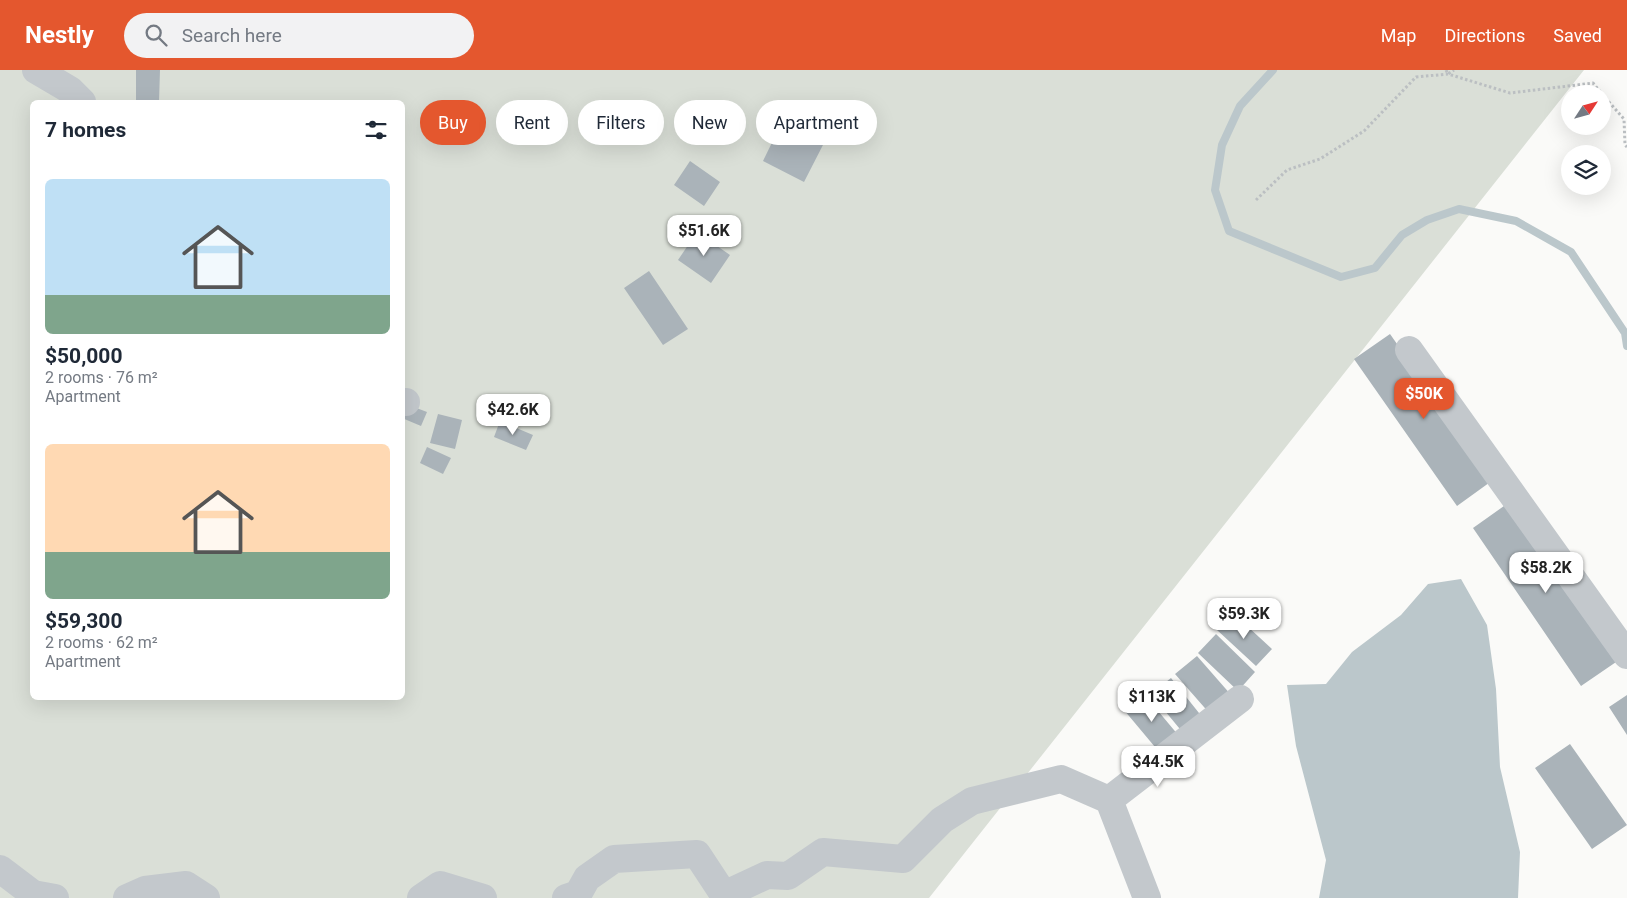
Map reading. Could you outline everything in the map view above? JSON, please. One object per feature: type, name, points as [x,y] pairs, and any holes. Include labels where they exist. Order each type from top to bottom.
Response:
[{"type":"street","points":[[36,70],[70,90],[80,100]]},
{"type":"street","points":[[1409,350],[1627,655]]},
{"type":"street","points":[[1109,800],[1240,699]]},
{"type":"street","points":[[566,898],[578,894],[587,878],[614,859],[698,854],[724,895],[767,875],[788,876],[823,852],[903,859],[942,820],[972,801],[1018,788],[1061,779],[1109,800],[1147,898]]},
{"type":"street","points":[[0,869],[33,894],[55,898]]},
{"type":"street","points":[[127,898],[145,890],[186,885],[206,898]]},
{"type":"street","points":[[422,898],[440,885],[483,898]]},
{"type":"path","points":[[1446,70],[1448,74]]},
{"type":"path","points":[[1448,74],[1454,70]]},
{"type":"path","points":[[1256,200],[1288,170],[1320,158],[1364,131],[1416,77],[1448,74],[1510,93],[1561,87]]},
{"type":"path","points":[[1576,85],[1593,83],[1595,85]]},
{"type":"path","points":[[1611,104],[1624,119],[1625,145],[1627,147]]},
{"type":"shaded area","points":[[0,70],[1584,70],[1572,85],[1561,85],[1561,99],[929,898],[0,898]]},
{"type":"shaded area","points":[[1461,579],[1487,625],[1496,689],[1500,767],[1520,852],[1518,898],[1319,898],[1326,860],[1296,746],[1287,685],[1326,684],[1352,652],[1401,615],[1428,584]]},
{"type":"building","points":[[136,70],[160,70],[159,100],[136,100]]},
{"type":"building","points":[[771,145],[823,145],[804,182],[763,161]]},
{"type":"building","points":[[690,161],[720,182],[704,206],[674,185]]},
{"type":"building","points":[[697,232],[730,255],[711,283],[678,260]]},
{"type":"building","points":[[649,271],[688,329],[663,345],[624,288]]},
{"type":"building","points":[[1390,334],[1493,480],[1457,506],[1354,359]]},
{"type":"building","points":[[406,404],[427,412],[421,426],[405,419]]},
{"type":"building","points":[[438,414],[462,420],[455,449],[430,443]]},
{"type":"building","points":[[500,421],[533,435],[526,450],[494,437]]},
{"type":"building","points":[[427,447],[451,458],[443,474],[420,463]]},
{"type":"building","points":[[1511,501],[1619,660],[1581,686],[1473,528]]},
{"type":"building","points":[[1233,613],[1272,649],[1256,666],[1217,630]]},
{"type":"building","points":[[1216,634],[1255,672],[1238,691],[1198,653]]},
{"type":"building","points":[[1197,656],[1232,696],[1211,715],[1175,674]]},
{"type":"building","points":[[1171,678],[1203,718],[1184,734],[1151,694]]},
{"type":"building","points":[[1143,693],[1179,736],[1160,753],[1124,710]]},
{"type":"building","points":[[1627,695],[1627,735],[1609,707]]},
{"type":"building","points":[[1570,744],[1627,825],[1592,849],[1535,768]]},
{"type":"waterway","points":[[1273,70],[1240,106],[1222,145],[1215,190],[1229,231],[1341,277],[1375,268],[1402,235],[1427,220],[1459,209],[1516,221],[1571,252],[1625,333],[1627,346]]}]
